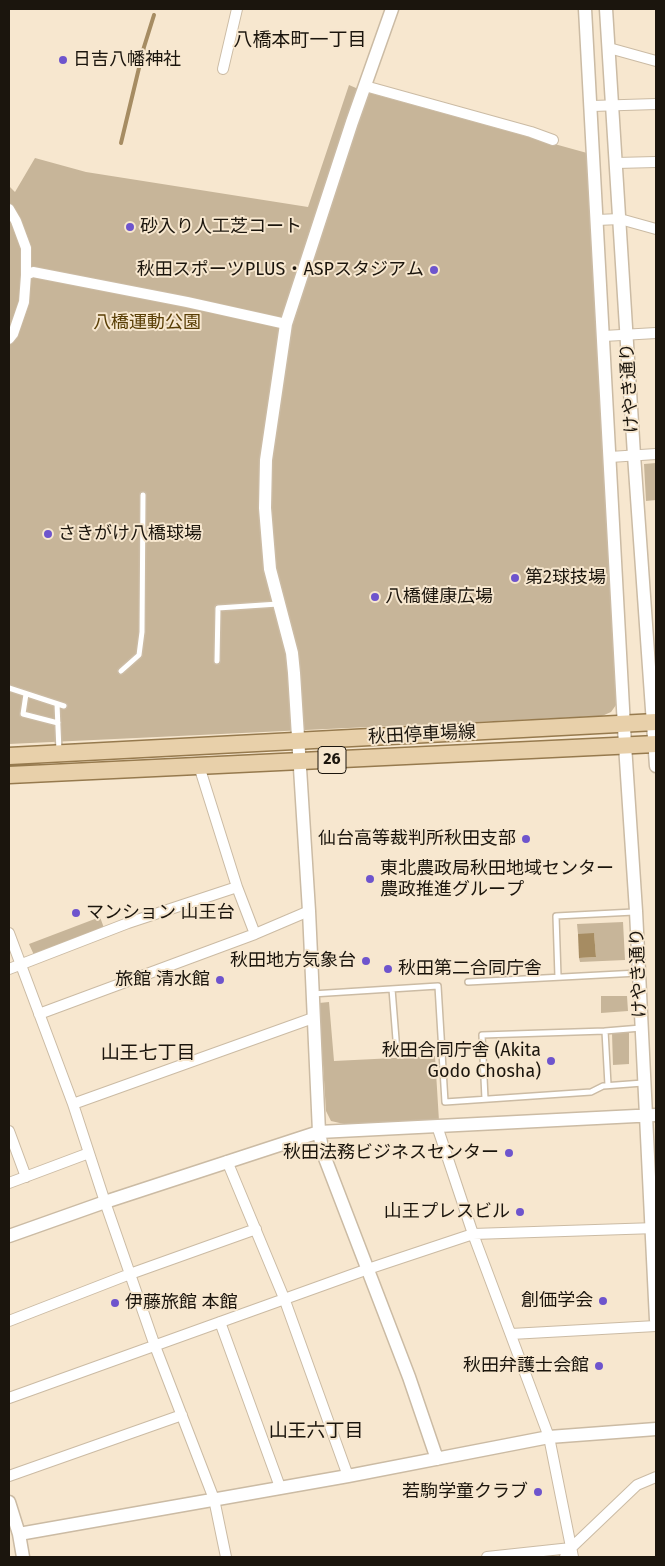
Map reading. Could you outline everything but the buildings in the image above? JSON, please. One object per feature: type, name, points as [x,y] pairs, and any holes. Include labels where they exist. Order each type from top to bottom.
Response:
[{"type":"main road","name":"秋田停車場線","points":[[9,756],[655,722]]},
{"type":"main road","name":"秋田停車場線","points":[[9,775],[656,744]]},
{"type":"street","points":[[223,69],[237,9]]},
{"type":"street","points":[[392,9],[352,122],[286,324],[266,465],[265,508],[270,569],[292,653],[300,741],[319,1132],[322,1153],[409,1377],[437,1459]]},
{"type":"street","name":"けやき通り","points":[[585,9],[592,106],[644,1083],[651,1115],[656,1320]]},
{"type":"street","name":"けやき通り","points":[[606,9],[634,455],[655,722],[656,766]]},
{"type":"street","points":[[609,48],[656,61]]},
{"type":"street","points":[[365,86],[531,132],[553,140]]},
{"type":"street","points":[[592,106],[656,104]]},
{"type":"street","points":[[616,163],[656,162]]},
{"type":"street","points":[[9,209],[16,221],[26,248],[24,302],[14,334],[9,339]]},
{"type":"street","points":[[597,220],[620,219],[656,229]]},
{"type":"street","points":[[26,275],[33,272],[187,302],[286,324]]},
{"type":"street","points":[[604,336],[656,333]]},
{"type":"street","points":[[610,457],[656,454]]},
{"type":"street","points":[[199,766],[237,887],[255,934]]},
{"type":"street","points":[[9,968],[128,923],[237,887]]},
{"type":"street","points":[[39,1014],[255,934],[309,911]]},
{"type":"street","points":[[9,933],[73,1104],[104,1202],[155,1346],[214,1499],[226,1557]]},
{"type":"street","points":[[73,1104],[313,1018]]},
{"type":"street","points":[[9,1236],[104,1202],[319,1132],[651,1115]]},
{"type":"street","points":[[437,1126],[510,1334],[549,1437],[572,1553]]},
{"type":"street","points":[[9,1131],[26,1177]]},
{"type":"street","points":[[9,1183],[89,1153]]},
{"type":"street","points":[[227,1161],[284,1298],[348,1476]]},
{"type":"street","points":[[9,1398],[284,1298],[474,1234],[654,1228]]},
{"type":"street","points":[[9,1322],[130,1274],[256,1229]]},
{"type":"street","points":[[220,1322],[280,1487]]},
{"type":"street","points":[[510,1334],[656,1326]]},
{"type":"street","points":[[9,1476],[182,1415]]},
{"type":"street","points":[[19,1534],[348,1476],[549,1437],[656,1429]]},
{"type":"street","points":[[565,1557],[572,1553],[637,1485],[656,1477]]},
{"type":"street","points":[[9,1502],[19,1534],[23,1557]]},
{"type":"street","points":[[487,1557],[572,1553]]},
{"type":"lane","points":[[121,671],[139,654],[142,632],[143,495]]},
{"type":"lane","points":[[217,662],[218,608],[279,604]]},
{"type":"lane","points":[[9,688],[64,706]]},
{"type":"lane","points":[[26,694],[24,714],[58,723]]},
{"type":"lane","points":[[57,704],[59,754]]},
{"type":"lane","points":[[558,977],[556,916],[636,912]]},
{"type":"lane","points":[[468,982],[639,973]]},
{"type":"lane","points":[[312,994],[438,986],[445,1102],[591,1092],[602,1086],[644,1083]]},
{"type":"lane","points":[[392,989],[397,1052]]},
{"type":"lane","points":[[485,1099],[482,1035],[641,1028]]},
{"type":"lane","points":[[605,1031],[608,1085]]},
{"type":"green space","name":"八橋運動公園","points":[[349,85],[363,91],[587,153],[616,705],[611,712],[602,716],[9,744],[9,186],[15,192],[35,158],[86,172],[308,207]]},
{"type":"green space","points":[[656,463],[656,500],[646,501],[644,464]]},
{"type":"green space","points":[[100,917],[104,928],[34,955],[29,944]]},
{"type":"green space","points":[[623,922],[625,960],[580,962],[579,958],[596,957],[594,934],[578,934],[577,924]]},
{"type":"green space","points":[[601,996],[627,996],[628,1011],[601,1013]]},
{"type":"green space","points":[[329,1002],[334,1061],[435,1056],[439,1121],[344,1124],[331,1121],[326,1111],[319,1003]]},
{"type":"green space","points":[[629,1032],[629,1064],[613,1065],[612,1033]]},
{"type":"shaded area","points":[[594,933],[596,957],[579,958],[578,934]]},
{"type":"waterway","points":[[121,143],[144,47],[154,15]]},
{"type":"place","name":"日吉八幡神社","points":[[63,60]]},
{"type":"place","name":"砂入り人工芝コート","points":[[130,227]]},
{"type":"place","name":"秋田スポーツPLUS・ASPスタジアム","points":[[434,270]]},
{"type":"place","name":"さきがけ八橋球場","points":[[48,534]]},
{"type":"place","name":"第2球技場","points":[[515,578]]},
{"type":"place","name":"八橋健康広場","points":[[375,597]]},
{"type":"place","name":"仙台高等裁判所秋田支部","points":[[526,839]]},
{"type":"place","name":"東北農政局秋田地域センター 農政推進グループ","points":[[370,879]]},
{"type":"place","name":"マンション 山王台","points":[[76,913]]},
{"type":"place","name":"秋田地方気象台","points":[[366,961]]},
{"type":"place","name":"秋田第二合同庁舎","points":[[388,969]]},
{"type":"place","name":"旅館 清水館","points":[[220,980]]},
{"type":"place","name":"秋田合同庁舎 (Akita Godo Chosha)","points":[[551,1061]]},
{"type":"place","name":"秋田法務ビジネスセンター","points":[[509,1153]]},
{"type":"place","name":"山王プレスビル","points":[[520,1212]]},
{"type":"place","name":"創価学会","points":[[603,1301]]},
{"type":"place","name":"伊藤旅館 本館","points":[[115,1303]]},
{"type":"place","name":"秋田弁護士会館","points":[[599,1366]]},
{"type":"place","name":"若駒学童クラブ","points":[[538,1492]]},
{"type":"district","name":"八橋本町一丁目","points":[[300,41]]},
{"type":"district","name":"山王七丁目","points":[[148,1054]]},
{"type":"district","name":"山王六丁目","points":[[316,1432]]}]
